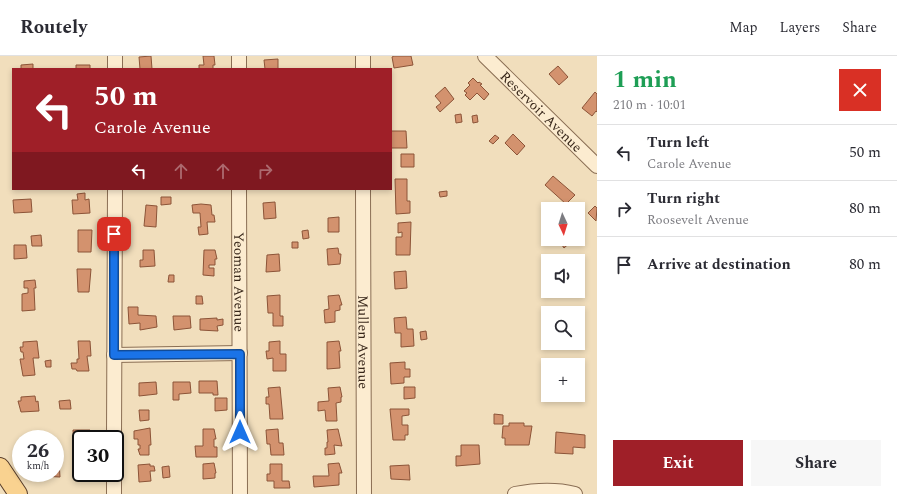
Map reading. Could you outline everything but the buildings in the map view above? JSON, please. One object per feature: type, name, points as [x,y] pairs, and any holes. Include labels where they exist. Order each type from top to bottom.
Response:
[{"type":"main road","points":[[0,468],[18,494]]},
{"type":"street","points":[[115,56],[115,68]]},
{"type":"street","points":[[239,56],[239,68]]},
{"type":"street","points":[[363,56],[363,68]]},
{"type":"street","name":"Reservoir Avenue","points":[[485,56],[597,166]]},
{"type":"street","points":[[114,190],[114,430]]},
{"type":"street","name":"Yeoman Avenue","points":[[239,190],[240,494]]},
{"type":"street","name":"Mullen Avenue","points":[[363,190],[364,494]]},
{"type":"street","points":[[114,355],[240,354]]},
{"type":"street","points":[[114,482],[114,494]]},
{"type":"street","points":[[516,494],[538,490],[553,490],[575,494]]},
{"type":"route","points":[[114,234],[114,355],[240,354],[240,432]]}]
